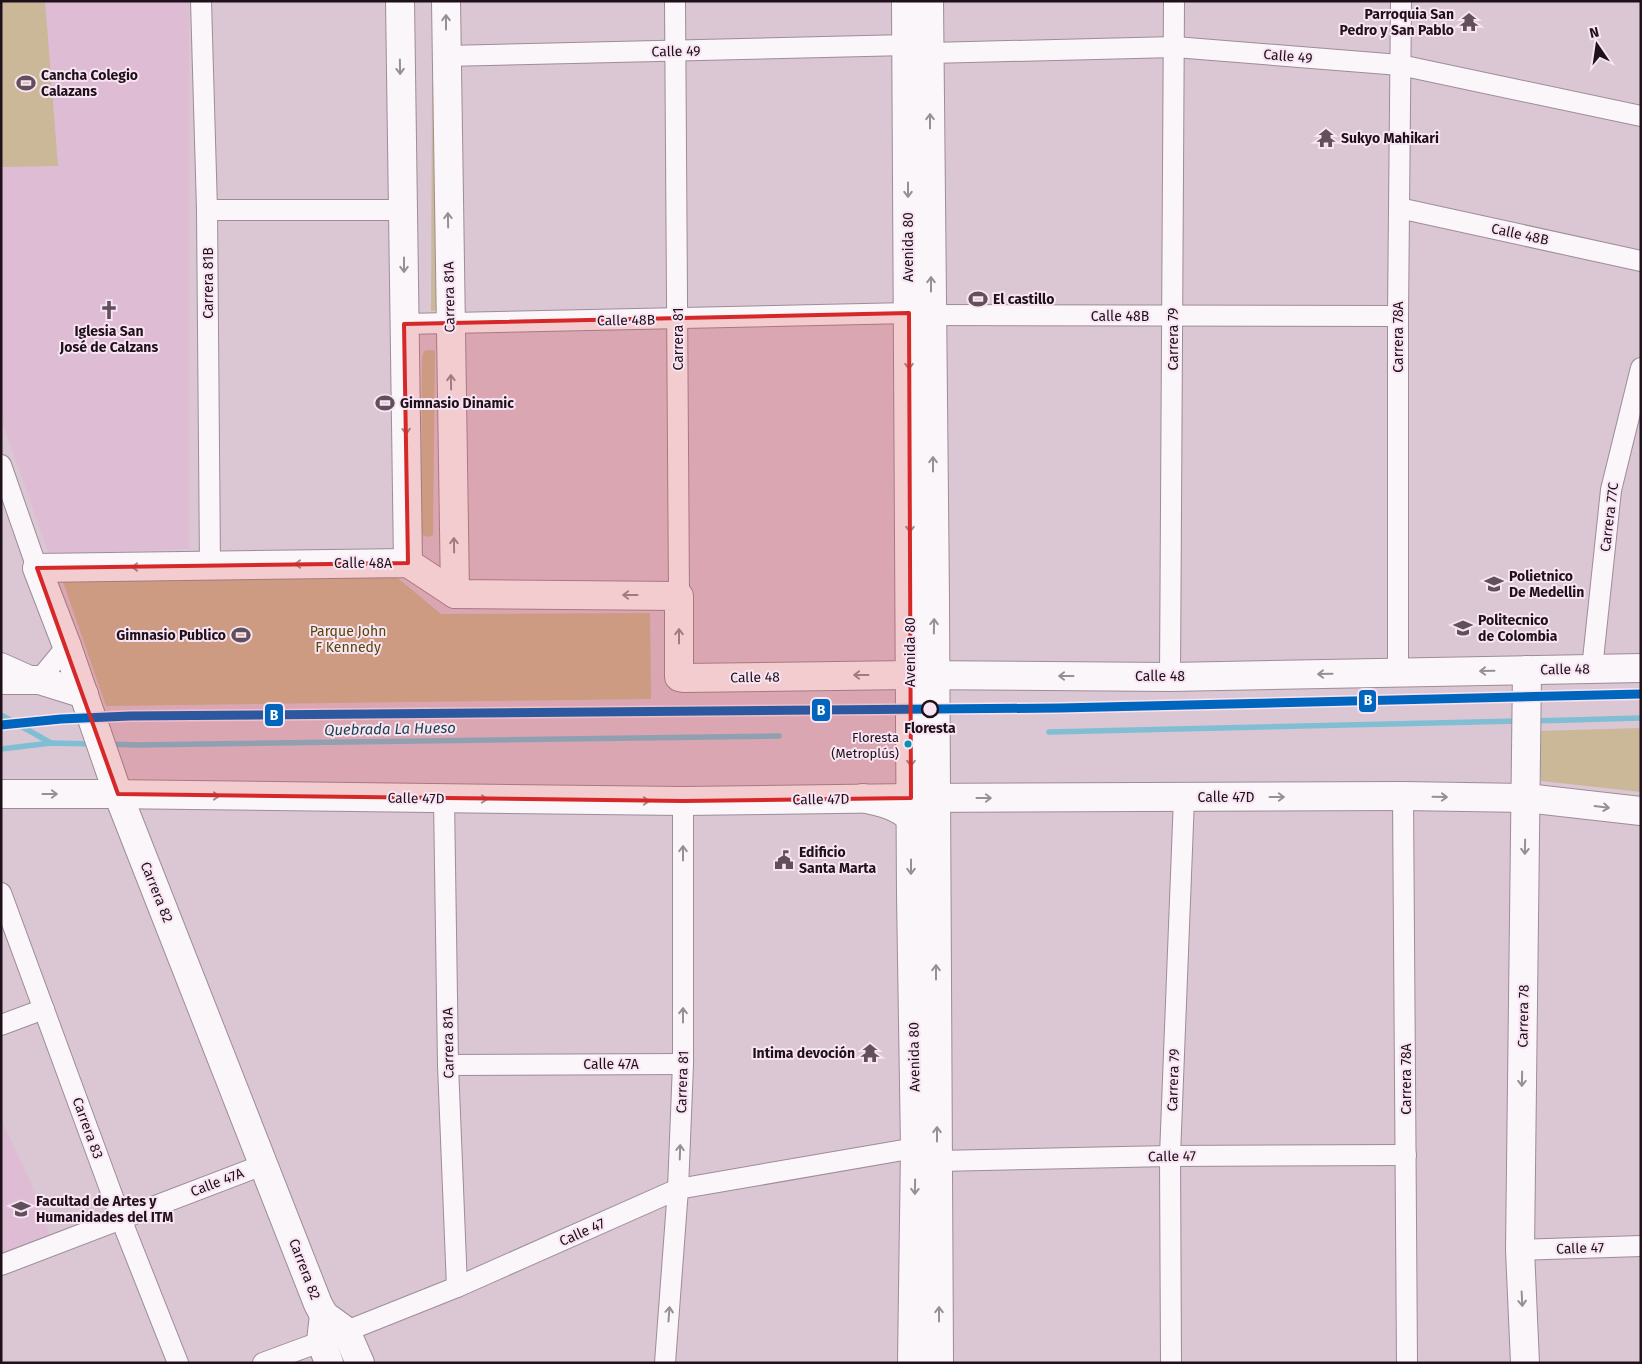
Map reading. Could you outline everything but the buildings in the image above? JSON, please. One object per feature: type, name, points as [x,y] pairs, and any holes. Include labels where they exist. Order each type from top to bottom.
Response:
[{"type":"street","name":"Carrera 81B","points":[[201,1],[207,210],[210,565]]},
{"type":"street","points":[[400,1],[408,563]]},
{"type":"street","name":"Carrera 81A","points":[[446,1],[455,594]]},
{"type":"street","name":"Carrera 81","points":[[675,1],[679,677]]},
{"type":"street","name":"Avenida 80","points":[[906,1],[918,49]]},
{"type":"street","name":"Avenida 80","points":[[929,1],[918,49],[920,314],[935,599],[922,675],[919,805],[926,1154],[939,1363]]},
{"type":"street","name":"Carrera 79","points":[[1170,677],[1174,1]]},
{"type":"street","name":"Carrera 78A","points":[[1398,672],[1398,316],[1401,1]]},
{"type":"street","name":"Calle 49","points":[[446,56],[675,51],[1175,47],[1400,65],[1641,116]]},
{"type":"street","name":"Calle 48B","points":[[1399,208],[1641,261]]},
{"type":"street","points":[[207,210],[404,210]]},
{"type":"street","name":"Calle 48B","points":[[404,324],[920,314],[1398,316]]},
{"type":"street","name":"Carrera 77C","points":[[1592,669],[1611,490],[1641,368]]},
{"type":"street","name":"Carrera 82","points":[[1,465],[67,646],[118,794],[265,1164],[325,1340],[346,1331]]},
{"type":"street","name":"Calle 48A","points":[[37,568],[408,563],[455,594]]},
{"type":"street","points":[[455,594],[679,596]]},
{"type":"street","points":[[39,680],[67,646]]},
{"type":"street","points":[[1,663],[87,703]]},
{"type":"street","name":"Calle 48","points":[[679,677],[922,675],[1170,677],[1641,668]]},
{"type":"street","name":"Carrera 78","points":[[1525,1363],[1520,1250],[1527,670]]},
{"type":"street","points":[[1,680],[39,680]]},
{"type":"street","name":"Calle 47D","points":[[1,794],[682,801],[863,798],[919,805],[1184,798],[1403,796],[1526,798],[1641,812]]},
{"type":"street","name":"Carrera 78A","points":[[1403,796],[1407,1363]]},
{"type":"street","name":"Carrera 79","points":[[1171,1363],[1170,1156],[1184,798]]},
{"type":"street","name":"Carrera 81A","points":[[444,799],[448,1065],[457,1287]]},
{"type":"street","name":"Carrera 81","points":[[665,1363],[678,1189],[683,1064],[682,801]]},
{"type":"street","name":"Carrera 83","points":[[1,892],[121,1219],[178,1363]]},
{"type":"street","points":[[1,1025],[44,1009]]},
{"type":"street","name":"Calle 47A","points":[[448,1065],[683,1064]]},
{"type":"street","name":"Avenida 80","points":[[912,1363],[926,1154]]},
{"type":"street","name":"Calle 47","points":[[346,1331],[457,1287],[678,1189],[926,1154],[1406,1155]]},
{"type":"street","name":"Calle 47A","points":[[1,1265],[265,1164]]},
{"type":"street","name":"Calle 47","points":[[1520,1250],[1641,1246]]},
{"type":"street","points":[[346,1331],[360,1363]]},
{"type":"street","points":[[262,1363],[325,1340]]},
{"type":"highlighted area","points":[[909,313],[911,798],[683,801],[118,794],[37,568],[408,563],[404,324]]},
{"type":"shaded area","points":[[1,1],[189,1],[189,549],[49,554],[1,418]]},
{"type":"shaded area","name":"Facultad de Artes y Humanidades del ITM","points":[[4,1126],[30,1181],[50,1236],[1,1256],[1,1127]]},
{"type":"green space","name":"Cancha Colegio Calazans","points":[[1,1],[45,1],[58,166],[1,167]]},
{"type":"green space","points":[[432,83],[449,83],[442,310],[431,311]]},
{"type":"green space","points":[[424,351],[435,351],[433,535],[427,537],[421,531],[422,357]]},
{"type":"green space","name":"Parque John F Kennedy","points":[[394,575],[441,614],[650,613],[651,699],[106,706],[62,579]]},
{"type":"green space","points":[[1641,728],[1641,792],[1541,781],[1538,731]]},
{"type":"waterway","points":[[1,715],[51,743]]},
{"type":"waterway","name":"Quebrada La Hueso","points":[[1533,721],[1641,718]]},
{"type":"waterway","name":"Quebrada La Hueso","points":[[1049,732],[1519,721]]},
{"type":"waterway","name":"Quebrada La Hueso","points":[[108,744],[779,736]]},
{"type":"waterway","name":"Quebrada La Hueso","points":[[1,749],[51,743],[94,744]]},
{"type":"transit line","name":"B","points":[[1,725],[61,719],[130,716],[1060,708],[1641,694]]},
{"type":"place","name":"Parroquia San Pedro y San Pablo","points":[[1469,22]]},
{"type":"place","name":"Cancha Colegio Calazans","points":[[26,83]]},
{"type":"place","name":"Sukyo Mahikari","points":[[1326,138]]},
{"type":"place","name":"El castillo","points":[[978,299]]},
{"type":"place","name":"Iglesia San José de Calzans","points":[[109,310]]},
{"type":"place","name":"Gimnasio Dinamic","points":[[385,403]]},
{"type":"place","name":"Polietnico De Medellin","points":[[1494,584]]},
{"type":"place","name":"Politecnico de Colombia","points":[[1463,628]]},
{"type":"place","name":"Gimnasio Publico","points":[[241,635]]},
{"type":"place","name":"Floresta","points":[[930,709]]},
{"type":"place","name":"Floresta (Metroplús)","points":[[908,744]]},
{"type":"place","name":"Edificio Santa Marta","points":[[784,860]]},
{"type":"place","name":"Intima devoción","points":[[870,1053]]},
{"type":"place","name":"Facultad de Artes y Humanidades del ITM","points":[[21,1209]]}]
